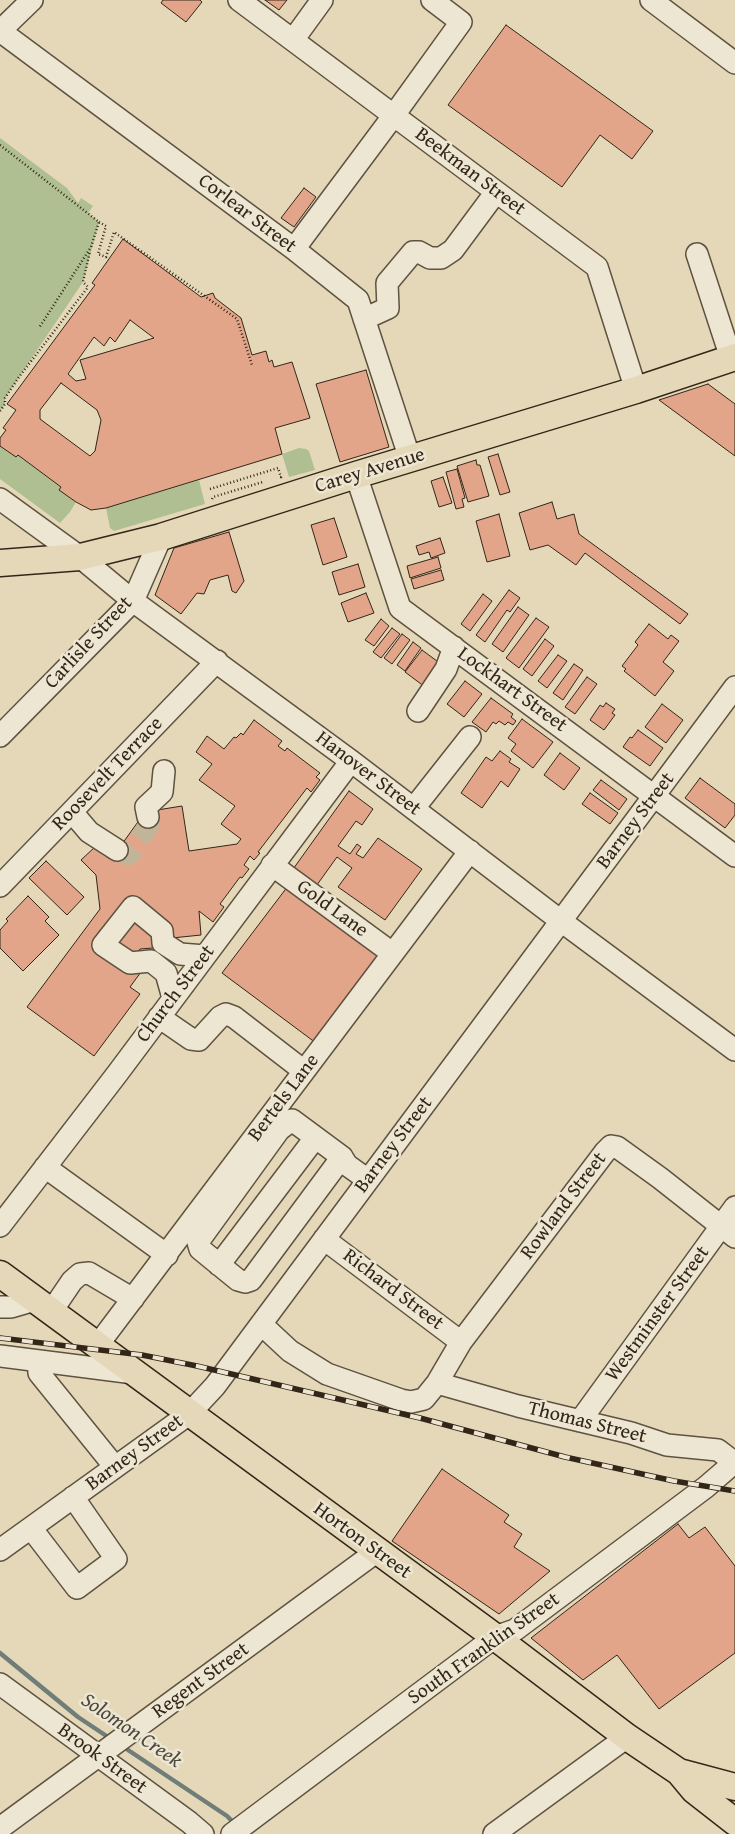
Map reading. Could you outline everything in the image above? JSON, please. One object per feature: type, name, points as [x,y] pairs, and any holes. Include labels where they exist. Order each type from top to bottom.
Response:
[{"type":"main road","name":"Carey Avenue","points":[[0,563],[80,557],[161,537],[356,475],[636,390],[733,357]]},
{"type":"main road","name":"Horton Street","points":[[0,1274],[376,1552],[495,1637],[627,1737],[679,1772],[735,1787]]},
{"type":"main road","points":[[679,1772],[694,1790],[735,1822]]},
{"type":"street","points":[[0,31],[32,0]]},
{"type":"street","name":"Beekman Street","points":[[240,0],[597,267],[636,390]]},
{"type":"street","points":[[293,40],[322,0]]},
{"type":"street","points":[[294,249],[461,22],[432,0]]},
{"type":"street","points":[[651,0],[735,63]]},
{"type":"street","name":"Corlear Street","points":[[0,31],[294,249],[358,300],[410,459]]},
{"type":"street","points":[[364,319],[388,308],[387,283],[413,252],[419,252],[430,258],[442,258],[453,250],[496,192]]},
{"type":"street","points":[[697,254],[733,357]]},
{"type":"street","name":"Lockhart Street","points":[[356,475],[400,608],[735,856]]},
{"type":"street","name":"Hanover Street","points":[[0,499],[80,557],[133,600],[414,808],[561,921],[735,1050]]},
{"type":"street","name":"Carlisle Street","points":[[0,736],[133,600],[161,537]]},
{"type":"street","points":[[418,711],[446,669],[454,647]]},
{"type":"street","name":"Roosevelt Terrace","points":[[0,886],[216,661]]},
{"type":"street","name":"Barney Street","points":[[0,1550],[189,1414],[215,1386],[735,687]]},
{"type":"street","points":[[414,808],[470,737]]},
{"type":"street","name":"Church Street","points":[[0,1226],[351,761]]},
{"type":"street","points":[[148,817],[146,807],[162,792],[164,771]]},
{"type":"street","points":[[72,812],[89,832],[117,850]]},
{"type":"street","name":"Bertels Lane","points":[[98,1346],[470,851]]},
{"type":"street","name":"Gold Lane","points":[[272,865],[392,953]]},
{"type":"street","points":[[173,998],[166,973],[151,961],[130,963],[103,944],[132,907],[162,931],[163,943],[180,954],[205,956]]},
{"type":"street","points":[[159,1017],[191,1039],[199,1040],[220,1017],[226,1014],[234,1017],[304,1071]]},
{"type":"street","points":[[342,1157],[251,1280],[245,1282],[238,1280],[200,1249],[198,1242],[279,1130],[292,1120],[342,1157],[348,1157],[371,1176]]},
{"type":"street","points":[[219,1265],[315,1138]]},
{"type":"street","name":"Rowland Street","points":[[461,1342],[611,1146],[617,1147],[660,1178],[728,1232]]},
{"type":"street","points":[[45,1167],[166,1255]]},
{"type":"street","name":"Westminster Street","points":[[580,1421],[728,1232],[735,1207]]},
{"type":"street","name":"Richard Street","points":[[324,1239],[461,1342]]},
{"type":"street","points":[[0,1307],[43,1306],[80,1274],[89,1273],[133,1299]]},
{"type":"street","points":[[261,1324],[290,1351],[327,1374],[382,1394],[411,1402],[424,1399],[437,1383],[461,1342]]},
{"type":"street","points":[[0,1356],[134,1373]]},
{"type":"street","points":[[38,1361],[39,1373],[115,1467]]},
{"type":"street","name":"Thomas Street","points":[[437,1383],[631,1433],[667,1445],[718,1450],[735,1463]]},
{"type":"street","name":"South Franklin Street","points":[[232,1834],[495,1637],[515,1630],[706,1487],[735,1463]]},
{"type":"street","points":[[31,1528],[77,1588],[116,1559],[73,1497]]},
{"type":"street","name":"Regent Street","points":[[0,1828],[376,1552]]},
{"type":"street","name":"Brook Street","points":[[0,1684],[101,1753],[203,1834]]},
{"type":"street","points":[[494,1834],[627,1737]]},
{"type":"path","points":[[0,145],[106,226],[98,254],[106,257],[114,232],[237,319],[252,365]]},
{"type":"path","points":[[0,411],[5,404],[5,398],[19,377],[88,287],[83,282],[99,222]]},
{"type":"path","points":[[39,328],[91,248]]},
{"type":"path","points":[[210,489],[278,468],[281,477],[273,479]]},
{"type":"path","points":[[211,502],[213,497],[264,482]]},
{"type":"green space","points":[[0,138],[67,188],[78,203],[81,198],[93,206],[88,213],[99,222],[83,282],[5,398],[5,404],[0,411]]},
{"type":"green space","points":[[0,446],[16,457],[18,455],[61,487],[59,490],[76,502],[60,523],[0,479]]},
{"type":"green space","points":[[299,448],[309,451],[315,470],[289,477],[282,454]]},
{"type":"green space","points":[[199,480],[205,504],[114,531],[110,528],[106,508]]},
{"type":"building","points":[[163,0],[200,0],[202,2],[186,22],[161,3]]},
{"type":"building","points":[[265,0],[287,0],[279,10]]},
{"type":"building","points":[[506,25],[653,131],[632,159],[600,135],[562,187],[448,105]]},
{"type":"building","points":[[304,188],[316,197],[294,227],[281,218]]},
{"type":"building","points":[[123,239],[201,297],[213,293],[215,298],[241,318],[252,355],[266,351],[269,362],[272,360],[274,367],[292,362],[310,418],[275,428],[282,454],[106,508],[91,510],[76,502],[59,490],[61,487],[18,455],[16,457],[0,446],[0,438],[6,430],[3,428],[16,410],[7,404],[95,285],[92,283]],"holes":[[[130,320],[154,338],[80,360],[86,379],[76,381],[68,374],[94,337],[104,346],[110,337],[115,342]],[[61,383],[97,410],[101,420],[95,451],[90,456],[40,419],[40,410]]]},
{"type":"building","points":[[366,370],[389,447],[340,462],[316,384]]},
{"type":"building","points":[[708,384],[735,404],[735,456],[659,400]]},
{"type":"building","points":[[498,454],[510,492],[500,495],[488,457]]},
{"type":"building","points":[[476,460],[477,465],[480,465],[489,496],[468,502],[457,466]]},
{"type":"building","points":[[457,469],[465,498],[462,499],[464,507],[456,509],[446,472]]},
{"type":"building","points":[[443,477],[452,503],[439,507],[431,481]]},
{"type":"building","points":[[552,502],[557,519],[574,514],[579,534],[688,614],[680,624],[585,553],[576,565],[548,545],[530,550],[519,513]]},
{"type":"building","points":[[499,514],[510,556],[487,562],[476,521]]},
{"type":"building","points":[[334,518],[347,557],[323,565],[311,525]]},
{"type":"building","points":[[229,532],[244,581],[236,593],[232,591],[228,575],[210,580],[204,594],[197,593],[181,614],[155,595],[174,548]]},
{"type":"building","points":[[440,538],[445,553],[431,558],[429,552],[419,555],[416,546]]},
{"type":"building","points":[[438,557],[441,568],[410,578],[407,566]]},
{"type":"building","points":[[358,564],[365,587],[339,595],[332,572]]},
{"type":"building","points":[[441,570],[444,580],[414,589],[411,579]]},
{"type":"building","points":[[509,590],[520,598],[510,612],[507,610],[485,642],[476,635]]},
{"type":"building","points":[[366,593],[374,613],[348,622],[341,603]]},
{"type":"building","points":[[483,594],[492,601],[470,631],[461,624]]},
{"type":"building","points":[[518,607],[529,615],[503,652],[492,644]]},
{"type":"building","points":[[536,618],[549,627],[519,668],[506,658]]},
{"type":"building","points":[[381,619],[389,626],[374,646],[365,640]]},
{"type":"building","points":[[649,624],[668,639],[671,635],[679,641],[663,662],[674,671],[655,696],[624,671],[626,669],[622,666],[638,645],[635,642]]},
{"type":"building","points":[[392,628],[400,634],[381,658],[373,652]]},
{"type":"building","points":[[402,634],[410,640],[392,664],[384,658]]},
{"type":"building","points":[[545,639],[554,646],[532,676],[523,669]]},
{"type":"building","points":[[413,642],[421,648],[405,671],[397,665]]},
{"type":"building","points":[[422,650],[441,664],[425,687],[405,672]]},
{"type":"building","points":[[558,655],[567,661],[547,688],[538,681]]},
{"type":"building","points":[[574,664],[583,670],[563,700],[553,693]]},
{"type":"building","points":[[587,677],[597,684],[575,714],[565,707]]},
{"type":"building","points":[[465,681],[482,694],[464,717],[447,704]]},
{"type":"building","points":[[491,698],[513,714],[511,717],[516,721],[513,725],[508,722],[505,725],[499,721],[496,724],[493,722],[486,732],[472,722]]},
{"type":"building","points":[[606,703],[615,709],[612,713],[615,715],[604,730],[590,720],[600,705],[603,707]]},
{"type":"building","points":[[662,704],[683,720],[666,743],[645,727]]},
{"type":"building","points":[[522,719],[553,742],[533,768],[511,751],[516,744],[508,738]]},
{"type":"building","points":[[254,720],[282,741],[278,746],[285,751],[287,748],[320,773],[316,777],[320,780],[311,792],[307,788],[258,852],[260,853],[254,860],[250,856],[244,865],[249,869],[242,878],[240,877],[220,904],[224,907],[213,922],[199,911],[201,935],[172,938],[151,932],[153,948],[140,949],[130,963],[141,972],[130,987],[140,994],[94,1056],[27,1007],[100,909],[96,875],[81,860],[96,846],[108,858],[112,858],[140,819],[151,811],[182,806],[189,851],[237,844],[241,839],[221,824],[235,806],[199,780],[212,764],[196,752],[207,736],[224,749],[234,737],[236,738],[241,733],[243,735]]},
{"type":"building","points":[[638,730],[663,748],[650,766],[623,747]]},
{"type":"building","points":[[500,751],[511,759],[509,762],[520,769],[508,787],[501,781],[482,808],[461,793],[486,757],[492,761]]},
{"type":"building","points":[[560,753],[580,768],[564,790],[544,775]]},
{"type":"building","points":[[700,778],[735,804],[735,815],[725,828],[685,798]]},
{"type":"building","points":[[601,780],[627,799],[619,810],[593,790]]},
{"type":"building","points":[[349,791],[373,809],[362,825],[356,821],[338,846],[350,854],[357,844],[361,847],[356,854],[363,858],[378,838],[422,869],[385,920],[338,887],[352,868],[337,857],[314,889],[291,872]]},
{"type":"building","points":[[590,793],[618,813],[610,824],[582,804]]},
{"type":"building","points":[[46,861],[84,897],[67,915],[29,878]]},
{"type":"building","points":[[288,886],[381,955],[316,1043],[222,973]]},
{"type":"building","points":[[28,896],[49,917],[45,921],[59,935],[23,971],[0,948],[0,930],[8,921],[6,919]]},
{"type":"building","points":[[442,1469],[509,1515],[504,1522],[522,1534],[514,1547],[550,1571],[499,1614],[392,1541]]},
{"type":"building","points":[[678,1524],[689,1538],[705,1527],[735,1566],[735,1653],[659,1709],[617,1655],[583,1680],[531,1638]]},
{"type":"waterway","name":"Solomon Creek","points":[[0,1653],[78,1717],[111,1739]]},
{"type":"waterway","name":"Solomon Creek","points":[[122,1746],[227,1816],[235,1824]]},
{"type":"tunnel","points":[[117,850],[129,855],[149,825],[148,817]]},
{"type":"railway","points":[[0,1338],[142,1355],[197,1366],[420,1418],[565,1457],[674,1481],[735,1491]]}]
